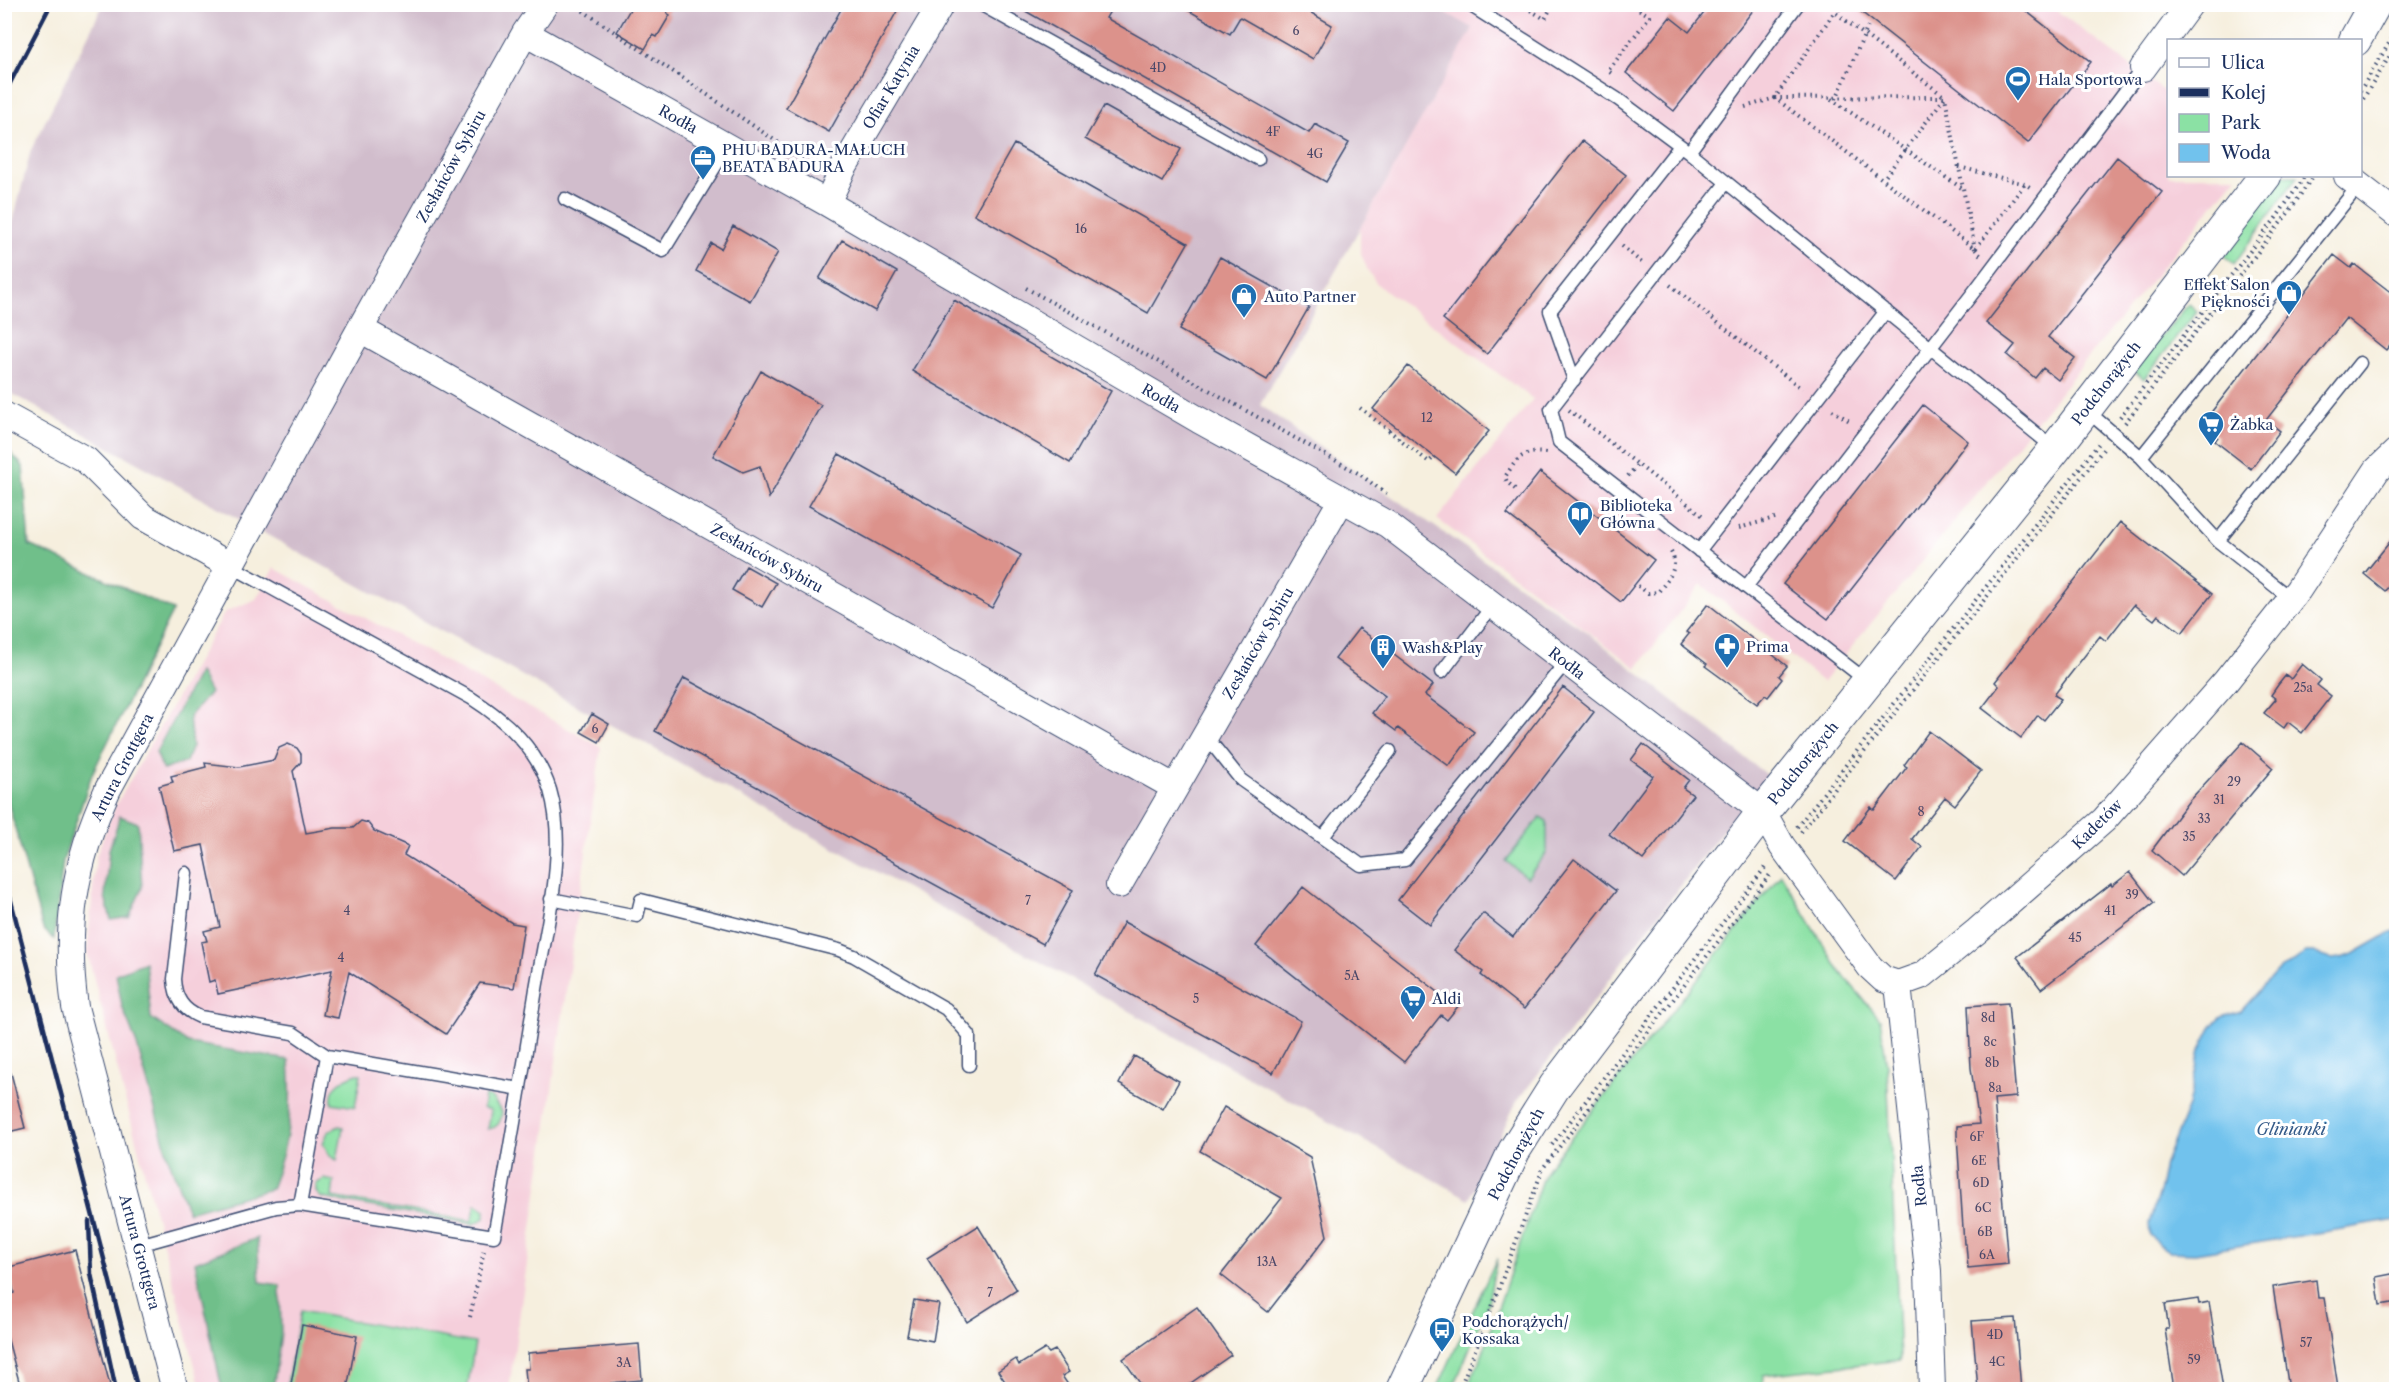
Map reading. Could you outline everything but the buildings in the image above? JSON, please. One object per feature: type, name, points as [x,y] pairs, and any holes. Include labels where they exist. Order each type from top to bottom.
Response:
[{"type":"street","name":"Zesłańców Sybiru","points":[[231,566],[525,33],[545,4]]},
{"type":"street","name":"Ofiar Katynia","points":[[826,203],[843,169],[941,4]]},
{"type":"street","points":[[2140,71],[2190,4]]},
{"type":"street","points":[[2356,39],[2375,4]]},
{"type":"street","name":"Rodła","points":[[525,33],[826,203],[1199,420],[1388,524],[1763,812]]},
{"type":"street","name":"Podchorążych","points":[[1402,1389],[1514,1151],[1536,1113],[1763,812],[2055,449],[2264,177]]},
{"type":"street","points":[[2353,180],[2397,214]]},
{"type":"street","name":"Zesłańców Sybiru","points":[[360,329],[1174,788]]},
{"type":"street","points":[[4,415],[86,460],[143,518],[231,566]]},
{"type":"street","name":"Kadetów","points":[[1898,984],[1923,975],[1986,924],[2104,820],[2226,681],[2291,599],[2377,470],[2397,452]]},
{"type":"street","name":"Zesłańców Sybiru","points":[[1119,885],[1342,499]]},
{"type":"street","name":"Artura Grottgera","points":[[175,1389],[75,1007],[70,953],[72,907],[77,875],[95,817],[108,789],[231,566]]},
{"type":"street","points":[[1763,812],[1782,846],[1870,968],[1882,978],[1898,984]]},
{"type":"street","name":"Rodła","points":[[1898,984],[1928,1271],[1932,1389]]},
{"type":"lane","points":[[980,4],[1258,159]]},
{"type":"lane","points":[[1468,4],[1619,100],[1684,149],[2055,449]]},
{"type":"lane","points":[[1574,380],[1550,311],[1684,149],[1715,115],[1798,4]]},
{"type":"lane","points":[[1746,587],[2140,71]]},
{"type":"lane","points":[[564,199],[663,251],[727,147]]},
{"type":"lane","points":[[2141,457],[2353,180]]},
{"type":"lane","points":[[1726,183],[1551,409],[1559,442],[1868,682]]},
{"type":"lane","points":[[1699,551],[1886,311]]},
{"type":"lane","points":[[2218,541],[2360,363]]},
{"type":"lane","points":[[2085,409],[2141,457],[2218,541],[2291,599]]},
{"type":"lane","points":[[139,1245],[276,1207],[300,1205],[494,1236],[551,899],[557,838],[555,812],[539,765],[513,729],[471,698],[231,566]]},
{"type":"lane","points":[[1442,672],[1492,605]]},
{"type":"lane","points":[[1205,735],[1241,780],[1361,865],[1405,860],[1566,662]]},
{"type":"lane","points":[[1323,837],[1390,751]]},
{"type":"lane","points":[[186,873],[174,988],[180,1002],[192,1013],[200,1017],[293,1033],[327,1056],[520,1089]]},
{"type":"lane","points":[[551,899],[637,916],[641,900],[839,950],[854,956],[946,1009],[969,1035],[969,1065]]},
{"type":"lane","points":[[300,1205],[327,1056]]},
{"type":"path","points":[[1520,4],[1545,19],[1553,4]]},
{"type":"path","points":[[1617,78],[1608,71],[1650,16],[1630,4]]},
{"type":"path","points":[[1843,4],[1836,13],[1945,97],[1975,249]]},
{"type":"path","points":[[1775,98],[1835,11]]},
{"type":"path","points":[[1833,99],[1869,24]]},
{"type":"path","points":[[2362,89],[2397,32]]},
{"type":"path","points":[[2362,102],[2397,46]]},
{"type":"path","points":[[1715,115],[1775,98],[1945,97]]},
{"type":"path","points":[[1884,178],[1945,97]]},
{"type":"path","points":[[1775,98],[1884,178],[1975,249]]},
{"type":"path","points":[[1833,99],[1964,189]]},
{"type":"path","points":[[1959,166],[2025,184],[1975,249]]},
{"type":"path","points":[[2120,418],[2276,218],[2304,177]]},
{"type":"path","points":[[2125,422],[2289,212],[2312,177]]},
{"type":"path","points":[[1670,285],[1802,388]]},
{"type":"path","points":[[1360,408],[1429,462],[1434,457]]},
{"type":"path","points":[[1569,409],[1703,516]]},
{"type":"path","points":[[1832,410],[1851,422]]},
{"type":"path","points":[[1389,430],[1393,425]]},
{"type":"path","points":[[1398,438],[1405,429]]},
{"type":"path","points":[[1794,830],[2105,435]]},
{"type":"path","points":[[1799,835],[2110,440]]},
{"type":"path","points":[[1515,489],[1505,477],[1520,457],[1532,451],[1549,453]]},
{"type":"path","points":[[1734,530],[1784,515]]},
{"type":"path","points":[[1638,586],[1648,593],[1658,592],[1667,580],[1673,570],[1673,556],[1666,545]]},
{"type":"path","points":[[1547,1152],[1773,857]]},
{"type":"path","points":[[1459,1389],[1488,1318],[1543,1168],[1772,872]]},
{"type":"path","points":[[470,1317],[487,1235]]},
{"type":"shaded area","points":[[1359,4],[1377,7],[1383,4],[1432,5],[1473,28],[1260,405],[1588,633],[1769,777],[1730,821],[1516,1103],[1469,1199],[5,390],[5,253],[31,150],[103,5]]},
{"type":"shaded area","points":[[1432,5],[2049,5],[2167,93],[2167,177],[2236,177],[1823,682],[1701,584],[1637,668],[1437,519],[1533,399],[1378,285],[1368,271],[1360,251],[1360,228],[1472,28]]},
{"type":"shaded area","points":[[274,568],[601,747],[509,1389],[201,1389],[87,952],[96,856],[116,805],[225,612],[256,599]]},
{"type":"green space","points":[[2277,177],[2297,177],[2234,264],[2224,255],[2244,231],[2255,206]]},
{"type":"green space","points":[[2189,304],[2197,311],[2144,379],[2129,367],[2163,334]]},
{"type":"green space","points":[[5,447],[23,466],[29,545],[173,610],[92,774],[63,861],[54,939],[43,929],[5,792]]},
{"type":"green space","points":[[199,672],[210,693],[189,717],[192,746],[186,762],[163,770],[156,752]]},
{"type":"green space","points":[[120,816],[138,823],[142,888],[129,917],[111,920],[105,896],[109,850]]},
{"type":"green space","points":[[1540,817],[1547,821],[1547,852],[1527,878],[1506,861]]},
{"type":"green space","points":[[1781,874],[1838,969],[1880,1019],[1887,1066],[1900,1360],[1763,1375],[1763,1389],[1466,1389],[1481,1358],[1542,1179],[1549,1166]]},
{"type":"green space","points":[[145,962],[151,1018],[188,1043],[289,1060],[290,1111],[286,1141],[271,1189],[188,1212],[169,1160],[137,1045],[122,1006],[116,974]]},
{"type":"green space","points":[[361,1074],[355,1107],[332,1103],[333,1092],[338,1084]]},
{"type":"green space","points":[[485,1095],[493,1099],[502,1112],[498,1124],[488,1129],[491,1110],[483,1108]]},
{"type":"green space","points":[[339,1126],[343,1127],[337,1160],[330,1156],[323,1143],[328,1132]]},
{"type":"green space","points":[[324,1179],[334,1181],[332,1197],[472,1221],[476,1204],[485,1210],[485,1218],[474,1224],[322,1198],[317,1194],[316,1184]]},
{"type":"green space","points":[[257,1238],[260,1282],[280,1285],[281,1333],[273,1389],[222,1389],[195,1262]]},
{"type":"green space","points":[[1497,1258],[1488,1303],[1453,1389],[1437,1389]]},
{"type":"green space","points":[[300,1311],[475,1343],[467,1389],[286,1390]]},
{"type":"water","name":"Glinianki","points":[[2396,931],[2396,1220],[2195,1253],[2170,1252],[2159,1245],[2150,1235],[2149,1223],[2161,1185],[2165,1163],[2188,1106],[2200,1050],[2212,1026],[2222,1017],[2241,1011],[2279,969],[2291,964],[2306,953],[2314,953],[2331,959],[2341,958]]},
{"type":"railway","points":[[4,99],[51,4]]},
{"type":"railway","points":[[4,874],[138,1390]]},
{"type":"railway","points":[[89,1221],[91,1274],[116,1390]]},
{"type":"place","name":"Hala Sportowa","points":[[2018,102]]},
{"type":"place","name":"PHU BADURA-MAŁUCH BEATA BADURA","points":[[703,181]]},
{"type":"place","name":"Effekt Salon Piękności","points":[[2289,316]]},
{"type":"place","name":"Auto Partner","points":[[1244,319]]},
{"type":"place","name":"Żabka","points":[[2211,447]]},
{"type":"place","name":"Biblioteka Główna","points":[[1580,537]]},
{"type":"place","name":"Prima","points":[[1727,669]]},
{"type":"place","name":"Wash&Play","points":[[1383,670]]},
{"type":"place","name":"Aldi","points":[[1413,1021]]},
{"type":"place","name":"Podchorążych/ Kossaka","points":[[1442,1353]]}]
